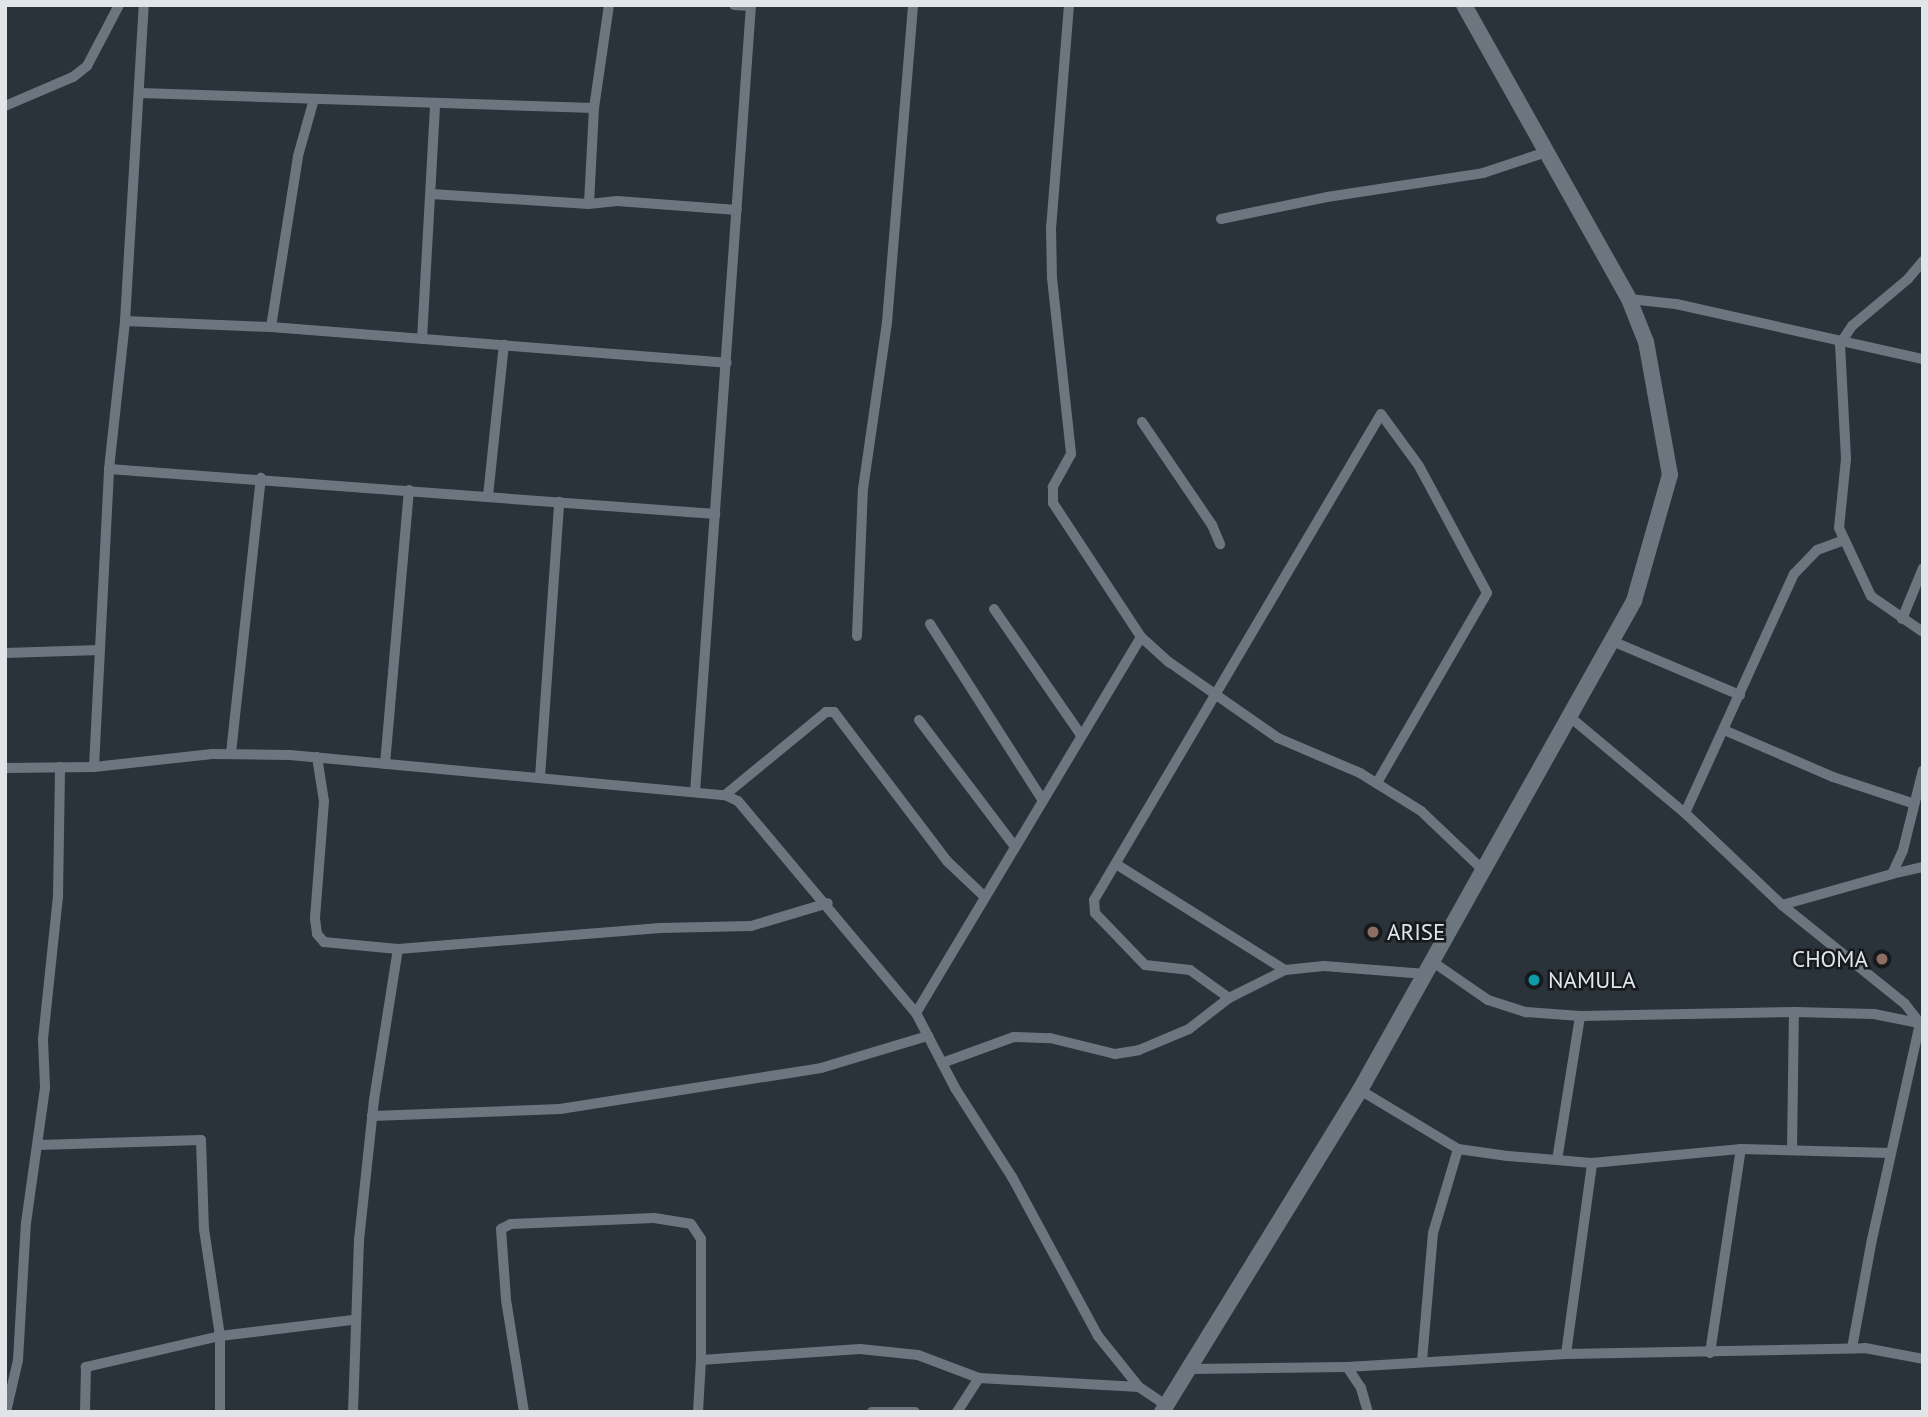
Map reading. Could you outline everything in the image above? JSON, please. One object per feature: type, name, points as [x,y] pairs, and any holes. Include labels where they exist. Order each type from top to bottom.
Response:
[{"type":"street","points":[[5,106],[73,77],[87,66],[119,5]]},
{"type":"street","points":[[94,767],[109,469],[123,327],[144,5]]},
{"type":"street","points":[[589,204],[594,108],[609,5]]},
{"type":"street","points":[[695,792],[751,6],[734,5]]},
{"type":"street","points":[[858,636],[863,489],[887,322],[913,5]]},
{"type":"street","points":[[1069,5],[1051,227],[1052,278],[1070,454],[1051,494],[1060,517],[1141,637],[1213,695],[1278,738],[1377,783],[1421,811],[1485,872]]},
{"type":"street","points":[[5,768],[94,767],[232,753],[317,757],[725,794],[747,809],[828,903],[916,1013],[942,1063],[1012,1177],[1098,1336],[1139,1387],[1164,1408],[1360,1090],[1485,872],[1634,601],[1670,475],[1649,353],[1629,299],[1464,5]]},
{"type":"street","points":[[140,93],[594,108]]},
{"type":"street","points":[[271,327],[298,156],[314,99]]},
{"type":"street","points":[[422,339],[435,104]]},
{"type":"street","points":[[1221,219],[1327,197],[1483,173],[1546,152]]},
{"type":"street","points":[[431,194],[589,204],[617,201],[737,210]]},
{"type":"street","points":[[1923,261],[1908,279],[1852,326],[1840,344],[1846,459],[1842,541],[1871,596],[1923,632]]},
{"type":"street","points":[[1629,299],[1740,317],[1840,344],[1923,359]]},
{"type":"street","points":[[123,327],[271,327],[726,363]]},
{"type":"street","points":[[488,496],[504,345]]},
{"type":"street","points":[[1229,998],[1190,970],[1145,965],[1095,914],[1094,900],[1381,414],[1419,466],[1487,593],[1377,783]]},
{"type":"street","points":[[1142,422],[1212,525],[1220,544]]},
{"type":"street","points":[[109,469],[261,478],[715,514]]},
{"type":"street","points":[[232,753],[261,478]]},
{"type":"street","points":[[385,764],[409,490]]},
{"type":"street","points":[[540,778],[559,502]]},
{"type":"street","points":[[1685,813],[1794,574],[1817,550],[1842,541]]},
{"type":"street","points":[[1902,619],[1923,568]]},
{"type":"street","points":[[994,609],[1081,736]]},
{"type":"street","points":[[930,624],[1042,799]]},
{"type":"street","points":[[916,1013],[1141,637]]},
{"type":"street","points":[[1612,641],[1740,695]]},
{"type":"street","points":[[5,653],[100,650]]},
{"type":"street","points":[[725,794],[826,712],[834,712],[947,861],[985,897]]},
{"type":"street","points":[[1570,716],[1685,813],[1782,905],[1905,1004],[1921,1024]]},
{"type":"street","points":[[919,720],[1015,847]]},
{"type":"street","points":[[1724,730],[1833,777],[1912,803]]},
{"type":"street","points":[[317,757],[324,802],[317,934],[324,942],[398,948],[660,928],[751,926],[828,903]]},
{"type":"street","points":[[6,1412],[18,1360],[26,1223],[45,1087],[46,991],[58,897],[60,767]]},
{"type":"street","points":[[1892,874],[1903,850],[1912,803],[1923,770]]},
{"type":"street","points":[[1116,864],[1285,970]]},
{"type":"street","points":[[1782,905],[1923,867]]},
{"type":"street","points":[[353,1412],[353,1320],[372,1116],[398,948]]},
{"type":"street","points":[[942,1063],[1014,1037],[1050,1038],[1115,1054],[1139,1050],[1189,1029],[1229,998],[1285,970],[1324,966],[1430,968],[1506,1007],[1580,1016],[1794,1012],[1874,1014],[1921,1024]]},
{"type":"street","points":[[1792,1150],[1794,1012]]},
{"type":"street","points":[[1557,1160],[1580,1016]]},
{"type":"street","points":[[1852,1348],[1891,1153],[1921,1024]]},
{"type":"street","points":[[372,1116],[560,1109],[821,1068],[928,1036]]},
{"type":"street","points":[[1360,1090],[1458,1149],[1592,1163],[1741,1149],[1891,1153]]},
{"type":"street","points":[[38,1145],[201,1140],[204,1229],[220,1336],[220,1412]]},
{"type":"street","points":[[1422,1361],[1433,1233],[1458,1149]]},
{"type":"street","points":[[1710,1353],[1741,1149]]},
{"type":"street","points":[[1566,1354],[1592,1163]]},
{"type":"street","points":[[524,1412],[501,1229],[511,1224],[654,1218],[691,1224],[701,1239],[698,1412]]},
{"type":"street","points":[[85,1412],[86,1367],[220,1336],[353,1320]]},
{"type":"street","points":[[1188,1369],[1346,1367],[1566,1354],[1852,1348],[1923,1359]]},
{"type":"street","points":[[701,1360],[860,1349],[918,1355],[979,1378],[1139,1387]]},
{"type":"street","points":[[1346,1367],[1361,1388],[1368,1412]]},
{"type":"street","points":[[957,1412],[979,1378]]},
{"type":"street","points":[[872,1412],[915,1412]]},
{"type":"place","name":"ARISE","points":[[1373,932]]},
{"type":"place","name":"CHOMA","points":[[1882,959]]},
{"type":"place","name":"NAMULA","points":[[1534,980]]}]
